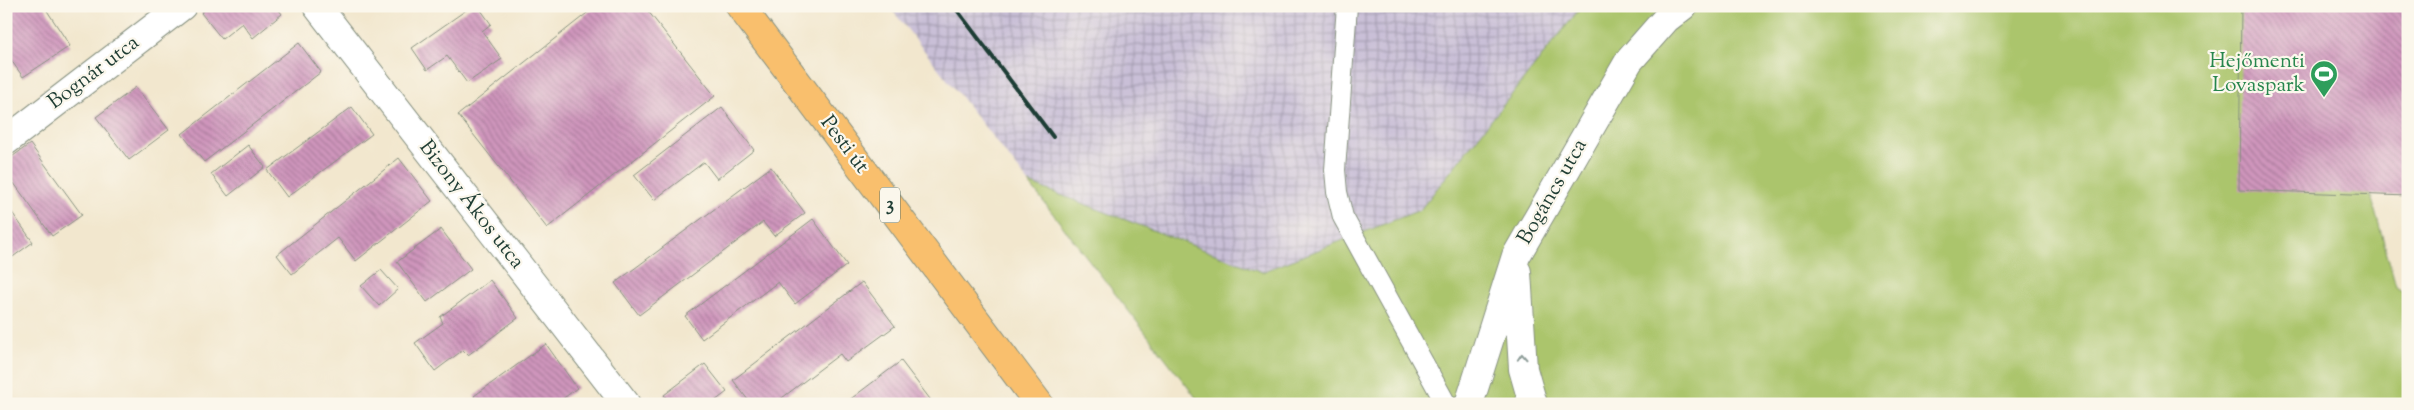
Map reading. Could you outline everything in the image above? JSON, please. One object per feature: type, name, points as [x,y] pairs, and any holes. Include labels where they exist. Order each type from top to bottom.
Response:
[{"type":"main road","name":"Pesti út","points":[[740,6],[1039,404]]},
{"type":"street","name":"Bognár utca","points":[[6,141],[182,6]]},
{"type":"street","name":"Bizony Ákos utca","points":[[316,6],[626,404]]},
{"type":"street","name":"Bogáncs utca","points":[[1469,404],[1516,256],[1629,61],[1666,19],[1683,6]]},
{"type":"street","points":[[1516,256],[1523,369],[1533,404]]},
{"type":"lane","points":[[1347,6],[1335,170],[1337,192],[1343,217],[1446,404]]},
{"type":"shaded area","points":[[889,6],[1588,6],[1578,11],[1420,210],[1262,272],[1029,183]]},
{"type":"green space","points":[[1588,6],[2373,6],[2344,98],[2396,286],[2408,294],[2408,404],[1201,404],[1029,183],[1262,272],[1420,210],[1578,11]]},
{"type":"building","points":[[6,6],[44,6],[70,46],[23,77],[6,53]]},
{"type":"building","points":[[209,6],[276,6],[282,14],[253,38],[242,23],[222,39],[201,13]]},
{"type":"building","points":[[472,6],[478,6],[491,24],[482,31],[502,59],[467,83],[447,56],[427,70],[412,48]]},
{"type":"building","points":[[596,6],[644,6],[715,96],[547,228],[458,115]]},
{"type":"building","name":"Hejőmenti Lovaspark","points":[[2241,6],[2408,6],[2408,196],[2239,190]]},
{"type":"building","points":[[299,43],[321,72],[204,162],[182,134]]},
{"type":"building","points":[[136,87],[169,130],[129,160],[96,117]]},
{"type":"building","points":[[352,107],[372,134],[287,197],[267,170]]},
{"type":"building","points":[[722,107],[754,150],[717,179],[704,162],[654,200],[634,175]]},
{"type":"building","points":[[30,144],[82,215],[52,236],[6,172],[6,161]]},
{"type":"building","points":[[248,145],[265,167],[228,196],[211,174]]},
{"type":"building","points":[[399,158],[432,201],[356,261],[338,238],[292,274],[277,255]]},
{"type":"building","points":[[771,167],[805,213],[774,236],[763,222],[639,315],[615,283]]},
{"type":"building","points":[[6,204],[33,242],[6,262]]},
{"type":"building","points":[[813,219],[847,265],[795,304],[778,282],[702,339],[685,316]]},
{"type":"building","points":[[441,229],[471,269],[427,302],[397,262]]},
{"type":"building","points":[[381,270],[398,289],[379,306],[361,286]]},
{"type":"building","points":[[490,280],[518,318],[468,355],[463,350],[435,371],[415,343],[443,323],[440,317]]},
{"type":"building","points":[[862,282],[895,326],[846,362],[840,354],[774,404],[751,404],[733,380]]},
{"type":"building","points":[[546,344],[577,388],[556,404],[473,404],[477,401],[474,396]]},
{"type":"building","points":[[901,361],[933,403],[844,404]]},
{"type":"building","points":[[705,364],[727,392],[711,404],[671,404],[664,395]]},
{"type":"railway","points":[[954,6],[1053,137]]},
{"type":"place","name":"Hejőmenti Lovaspark","points":[[2324,98]]}]
